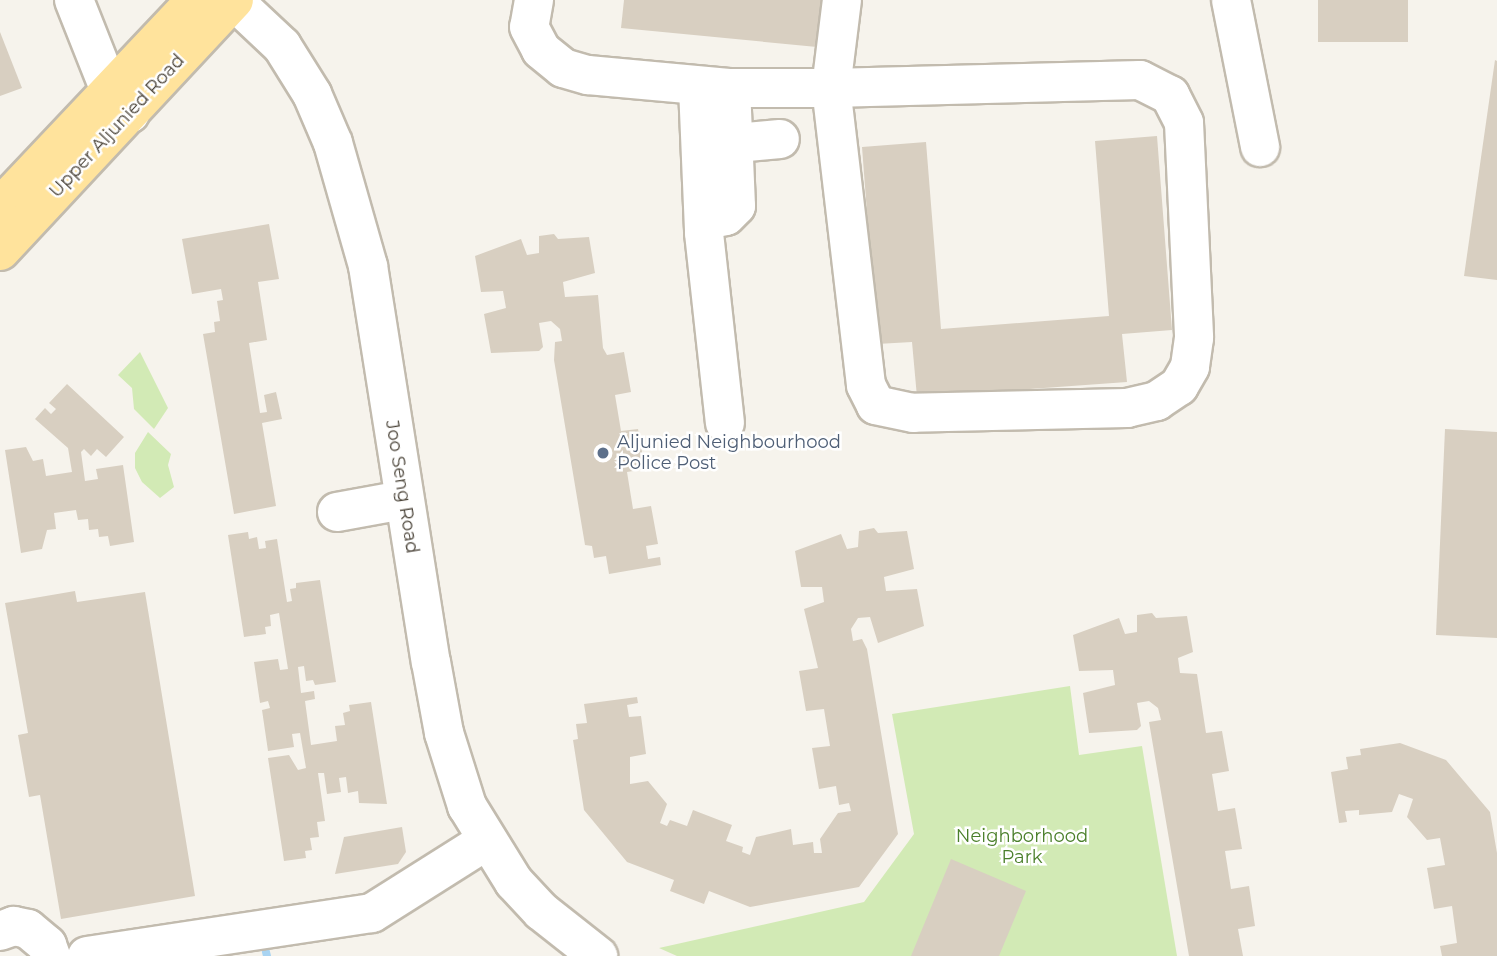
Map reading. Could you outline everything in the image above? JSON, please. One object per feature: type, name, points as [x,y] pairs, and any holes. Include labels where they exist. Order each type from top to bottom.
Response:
[{"type":"main road","name":"Upper Aljunied Road","points":[[0,251],[120,102],[196,0]]},
{"type":"main road","name":"Upper Aljunied Road","points":[[0,207],[234,0]]},
{"type":"street","points":[[74,0],[120,102]]},
{"type":"street","name":"Joo Seng Road","points":[[234,0],[282,46],[312,94],[333,143],[368,266],[403,500],[444,733],[467,806],[486,841],[541,911],[598,956]]},
{"type":"street","points":[[534,0],[529,27],[541,50],[563,68],[715,87],[831,88],[1140,80],[1170,96],[1184,123],[1194,338],[1190,367],[1179,386],[1157,401],[1127,408],[913,413],[876,405],[866,386],[831,88],[842,0]]},
{"type":"street","points":[[1231,0],[1260,147]]},
{"type":"street","points":[[705,220],[726,216],[736,206],[736,143],[715,87]]},
{"type":"street","points":[[715,87],[705,220],[725,423]]},
{"type":"street","points":[[736,143],[780,139]]},
{"type":"street","points":[[337,512],[403,500]]},
{"type":"street","points":[[87,956],[226,945],[372,913],[486,841]]},
{"type":"street","points":[[0,931],[15,926],[28,929],[58,952]]},
{"type":"green space","points":[[140,352],[168,408],[154,429],[134,409],[132,388],[118,375]]},
{"type":"green space","points":[[148,432],[171,454],[168,465],[174,487],[160,498],[142,482],[135,468],[135,453]]},
{"type":"green space","name":"Neighborhood Park","points":[[1070,686],[1079,755],[1142,746],[1177,956],[677,956],[659,948],[864,902],[914,834],[892,714]]},
{"type":"building","points":[[624,0],[822,0],[817,47],[621,28]]},
{"type":"building","points":[[1318,0],[1408,0],[1408,42],[1318,42]]},
{"type":"building","points":[[0,32],[22,88],[0,96]]},
{"type":"building","points":[[1495,60],[1497,61],[1497,280],[1464,276]]},
{"type":"building","points":[[1157,136],[1172,330],[1122,334],[1127,382],[917,397],[912,342],[877,344],[862,147],[926,142],[941,329],[1109,316],[1095,141]]},
{"type":"building","points":[[269,224],[279,279],[258,282],[267,340],[249,343],[260,413],[267,412],[264,395],[276,392],[282,419],[262,423],[276,506],[234,514],[203,334],[215,332],[214,322],[220,321],[217,301],[223,300],[221,289],[192,294],[182,239]]},
{"type":"building","points":[[554,234],[558,239],[589,237],[595,273],[563,282],[565,297],[598,295],[603,348],[607,355],[624,352],[631,392],[615,395],[621,431],[638,429],[645,469],[627,472],[633,509],[651,506],[658,544],[646,546],[648,559],[660,557],[661,565],[609,574],[606,556],[594,558],[592,546],[585,545],[554,360],[555,342],[562,341],[560,329],[551,321],[539,323],[543,347],[539,351],[491,353],[484,314],[506,308],[503,291],[481,292],[475,256],[521,239],[527,255],[539,253],[539,236]]},
{"type":"building","points":[[67,384],[124,437],[106,457],[97,449],[91,456],[84,449],[81,452],[85,481],[98,479],[96,469],[123,465],[134,542],[110,546],[108,536],[99,537],[98,529],[89,530],[88,519],[78,520],[76,510],[54,513],[56,529],[47,530],[42,549],[21,553],[5,450],[26,447],[33,461],[43,459],[46,476],[72,472],[68,448],[35,419],[45,408],[51,414],[56,409],[49,403]]},
{"type":"building","points":[[1445,429],[1497,432],[1497,638],[1436,635]]},
{"type":"building","points":[[874,528],[878,533],[907,531],[914,569],[884,577],[886,591],[917,589],[924,626],[878,643],[870,617],[858,618],[851,629],[853,641],[862,639],[867,649],[898,834],[859,887],[750,907],[709,891],[704,904],[670,891],[674,880],[627,862],[584,810],[573,740],[578,739],[576,724],[587,723],[584,704],[637,697],[638,703],[627,705],[629,717],[641,716],[646,754],[630,757],[630,784],[648,781],[667,804],[660,823],[667,826],[670,820],[687,826],[693,810],[732,825],[726,841],[743,847],[742,852],[750,855],[756,837],[791,829],[793,845],[813,842],[814,853],[822,853],[820,839],[838,813],[851,811],[849,803],[839,805],[836,786],[819,789],[812,748],[830,746],[824,709],[806,711],[799,671],[818,668],[804,609],[824,602],[822,587],[801,587],[795,551],[841,534],[847,549],[858,547],[859,531]]},
{"type":"building","points":[[248,532],[249,539],[257,537],[259,549],[266,548],[265,541],[277,539],[287,602],[292,601],[290,589],[296,588],[296,583],[320,580],[336,682],[315,685],[313,680],[306,681],[304,666],[298,667],[301,693],[314,691],[315,699],[305,701],[311,745],[337,741],[335,726],[345,725],[343,713],[350,711],[349,705],[371,702],[387,804],[359,803],[358,791],[348,793],[346,777],[339,778],[341,792],[327,794],[324,773],[318,773],[325,821],[317,822],[319,837],[310,838],[312,850],[305,851],[306,858],[284,861],[268,758],[289,755],[298,770],[306,768],[300,733],[292,734],[294,747],[268,751],[262,710],[270,708],[268,701],[260,703],[254,662],[278,659],[280,670],[288,669],[279,613],[270,615],[271,626],[265,627],[266,634],[244,637],[228,535]]},
{"type":"building","points":[[75,591],[77,602],[145,592],[195,896],[61,919],[40,795],[29,797],[18,735],[28,733],[5,603]]},
{"type":"building","points":[[1152,613],[1156,618],[1187,616],[1193,652],[1178,658],[1180,673],[1197,674],[1206,733],[1222,731],[1229,771],[1212,774],[1218,811],[1235,808],[1242,849],[1225,851],[1231,889],[1249,886],[1255,926],[1238,929],[1243,956],[1189,956],[1149,722],[1161,720],[1158,708],[1149,701],[1137,703],[1141,726],[1137,730],[1089,733],[1083,693],[1115,685],[1113,670],[1079,671],[1073,635],[1119,618],[1125,634],[1137,632],[1137,615]]},
{"type":"building","points":[[1400,743],[1446,760],[1490,812],[1497,853],[1497,956],[1442,956],[1440,946],[1457,943],[1452,906],[1434,909],[1427,868],[1445,865],[1440,838],[1427,840],[1407,817],[1413,799],[1399,794],[1392,812],[1359,815],[1359,810],[1345,811],[1347,822],[1339,823],[1331,772],[1348,769],[1346,757],[1361,755],[1360,749]]},
{"type":"building","points":[[402,827],[406,852],[398,864],[335,874],[344,837]]},
{"type":"building","points":[[951,859],[1026,891],[999,956],[911,956]]},
{"type":"waterway","points":[[266,952],[267,956]]},
{"type":"place","name":"Aljunied Neighbourhood Police Post","points":[[603,453]]}]
